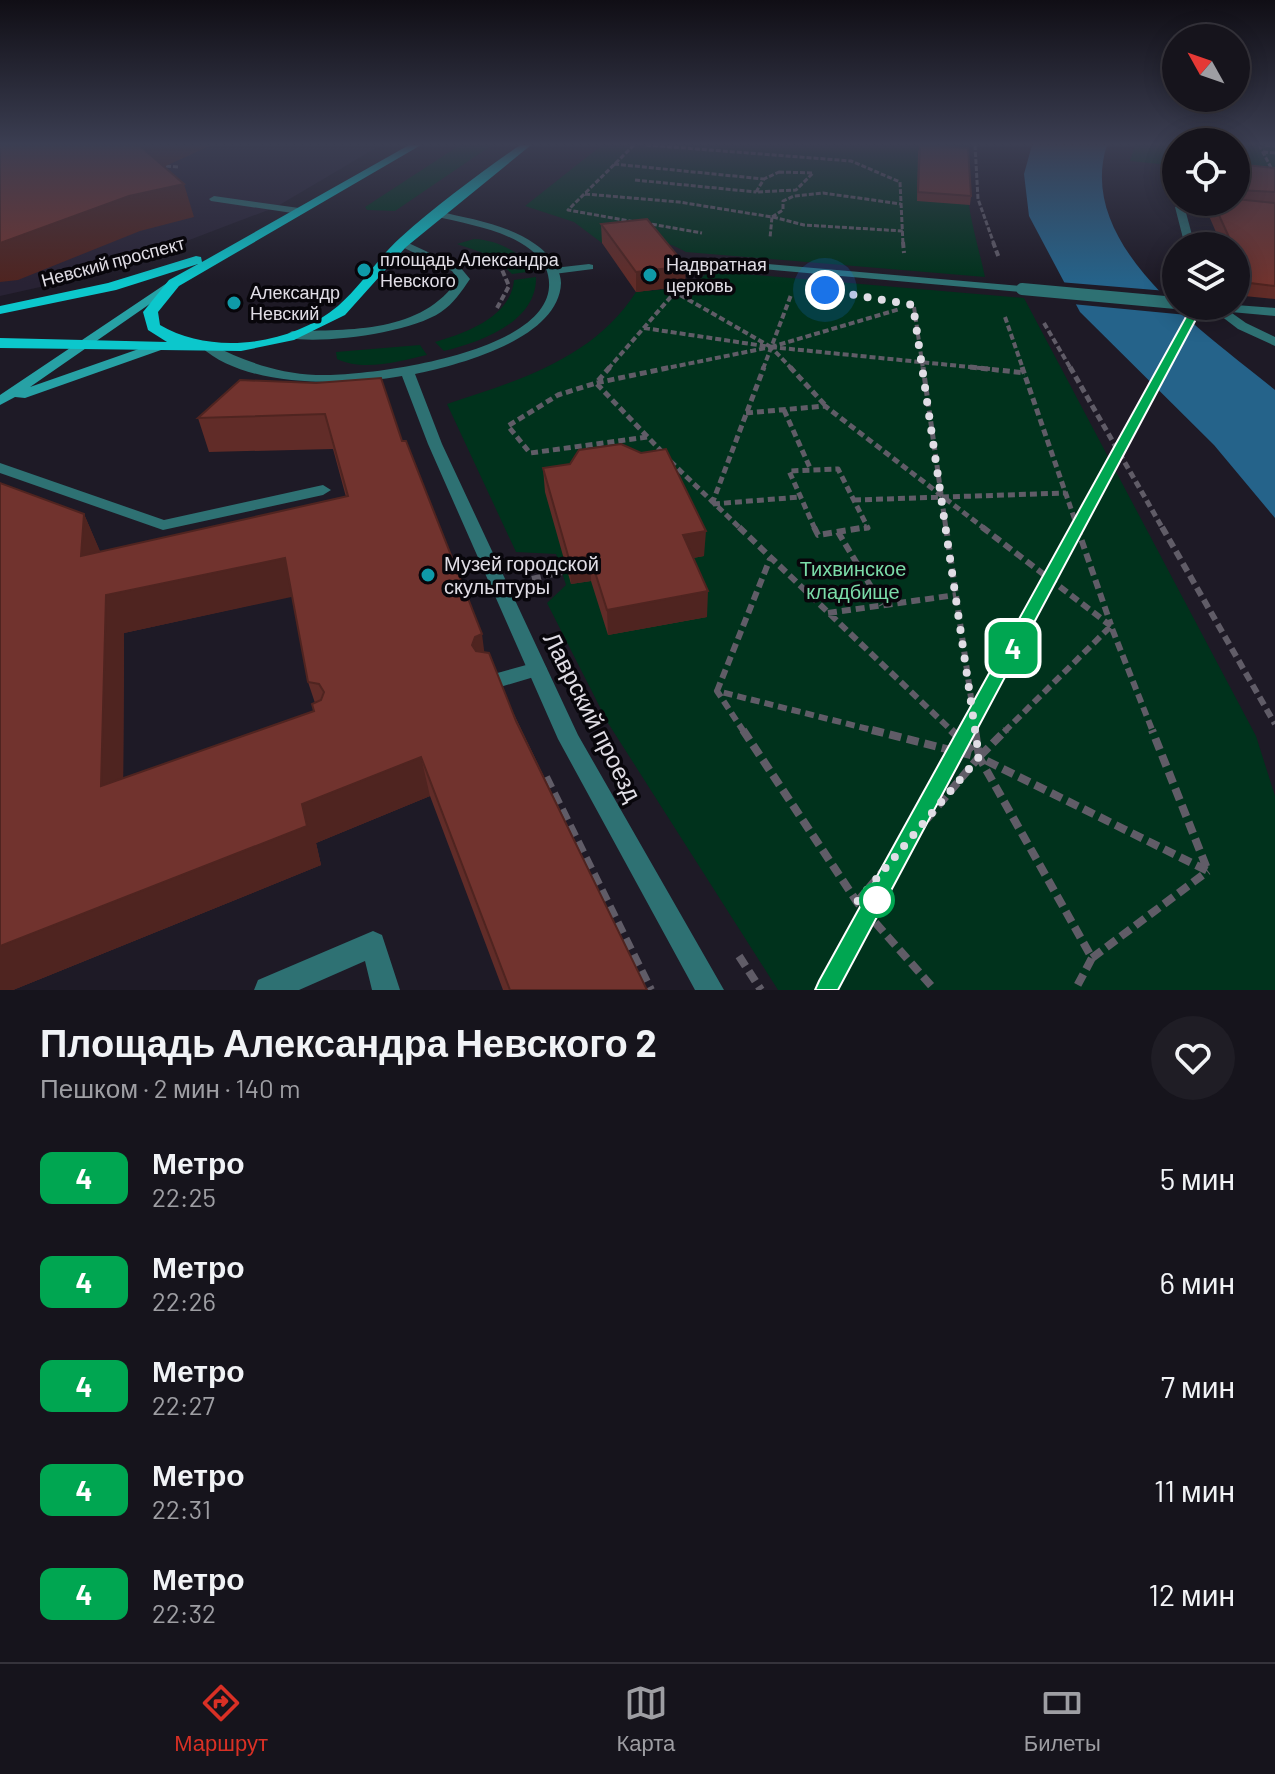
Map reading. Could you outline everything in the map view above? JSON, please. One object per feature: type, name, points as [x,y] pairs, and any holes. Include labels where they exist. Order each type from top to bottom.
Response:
[{"type":"main road","points":[[207,347],[161,334],[149,320],[154,303],[174,283],[334,191]]},
{"type":"main road","points":[[0,343],[207,347],[250,344],[292,335],[339,313],[402,243],[466,191]]},
{"type":"main road","name":"Невский проспект","points":[[0,310],[111,287],[234,247]]},
{"type":"street","points":[[214,199],[299,211]]},
{"type":"street","points":[[207,347],[245,367],[276,375],[359,378],[407,372],[467,357],[532,323],[554,298],[554,271],[543,255],[522,241],[437,214]]},
{"type":"street","points":[[292,335],[351,334],[381,329],[414,319],[441,306],[459,291],[464,279],[456,269],[402,243]]},
{"type":"street","points":[[711,262],[1162,302]]},
{"type":"street","points":[[554,271],[589,267]]},
{"type":"street","points":[[0,402],[174,283]]},
{"type":"street","points":[[1250,310],[1275,312]]},
{"type":"street","points":[[1231,320],[1275,342]]},
{"type":"street","points":[[0,402],[157,347]]},
{"type":"street","name":"Лаврский проезд","points":[[407,372],[435,444],[569,739],[710,990]]},
{"type":"street","points":[[0,468],[163,525],[323,490]]},
{"type":"street","points":[[490,682],[537,669]]},
{"type":"street","points":[[268,990],[373,944],[386,990]]},
{"type":"path","points":[[587,191],[568,210],[707,234]]},
{"type":"path","points":[[748,191],[820,192],[901,204]]},
{"type":"path","points":[[772,217],[783,210],[783,201],[796,191]]},
{"type":"path","points":[[900,191],[904,260]]},
{"type":"path","points":[[978,191],[1006,275],[1020,289]]},
{"type":"path","points":[[584,194],[679,202],[804,225],[903,231]]},
{"type":"path","points":[[770,246],[772,217]]},
{"type":"path","points":[[712,504],[794,287]]},
{"type":"path","points":[[596,383],[675,292],[771,347],[825,406],[1111,626]]},
{"type":"path","points":[[909,297],[922,362],[979,757]]},
{"type":"path","points":[[647,437],[530,453],[508,426],[558,395],[596,383],[771,347],[913,305]]},
{"type":"path","points":[[1001,308],[1111,626],[1208,871]]},
{"type":"path","points":[[1039,316],[1275,724]]},
{"type":"path","points":[[644,328],[771,347],[1025,373]]},
{"type":"path","points":[[596,383],[712,504],[979,757],[1092,958]]},
{"type":"path","points":[[746,413],[825,406]]},
{"type":"path","points":[[784,410],[811,470]]},
{"type":"path","points":[[838,469],[868,528],[818,535],[800,497],[789,471],[838,469]]},
{"type":"path","points":[[854,500],[1066,493]]},
{"type":"path","points":[[712,504],[800,497]]},
{"type":"path","points":[[838,532],[882,605]]},
{"type":"path","points":[[717,691],[770,559]]},
{"type":"path","points":[[523,582],[562,572]]},
{"type":"path","points":[[827,613],[956,595]]},
{"type":"path","points":[[857,902],[979,757],[1111,626]]},
{"type":"path","points":[[717,691],[979,757],[1208,871]]},
{"type":"path","points":[[717,691],[857,902],[935,990]]},
{"type":"path","points":[[1075,990],[1092,958],[1208,871]]},
{"type":"shaded area","points":[[0,191],[303,191],[276,207],[150,255],[67,281],[0,296]]},
{"type":"green space","points":[[389,191],[424,191],[395,211],[367,210],[365,207]]},
{"type":"green space","points":[[544,191],[967,191],[985,277],[686,252],[665,243],[645,240],[602,243],[574,222],[525,206]]},
{"type":"green space","points":[[474,239],[508,248],[535,271],[512,274],[495,257],[457,244]]},
{"type":"green space","name":"Тихвинское кладбище","points":[[708,271],[1024,298],[1256,736],[1275,796],[1275,990],[778,990],[608,723],[547,603],[566,585],[556,554],[516,552],[447,404],[527,376],[576,350],[619,315],[636,292],[686,286],[702,278]]},
{"type":"green space","points":[[536,277],[534,293],[527,306],[504,328],[444,351],[435,342],[485,322],[505,304],[514,280]]},
{"type":"green space","points":[[420,345],[427,355],[370,365],[337,359],[336,352]]},
{"type":"water","points":[[1026,191],[1104,191],[1110,219],[1128,253],[1162,293],[1162,320],[1190,320],[1275,390],[1275,518],[1214,445],[1080,312],[1029,216]]},
{"type":"pier","points":[[1059,282],[1162,291],[1162,313],[1072,304]]},
{"type":"building","points":[[0,191],[151,191],[129,196],[0,243]]},
{"type":"building","points":[[971,191],[971,196],[918,192]]},
{"type":"building","points":[[1250,200],[1275,203],[1275,286],[1250,283],[1250,232],[1227,232],[1219,216],[1250,216]]},
{"type":"building","points":[[647,219],[686,266],[636,272],[601,224]]},
{"type":"building","points":[[381,378],[402,441],[406,441],[482,634],[475,637],[472,645],[476,651],[489,653],[516,721],[647,990],[510,990],[421,757],[302,804],[307,826],[0,946],[0,483],[84,514],[81,556],[348,496],[325,414],[198,418],[240,380],[316,383]],"holes":[[[285,558],[308,682],[319,684],[324,692],[321,700],[312,704],[314,711],[101,786],[106,595]]]},
{"type":"building","points":[[621,444],[641,453],[666,449],[706,531],[683,535],[708,591],[607,610],[590,556],[569,559],[543,468],[570,464],[579,450]]},
{"type":"metro line","name":"4","points":[[828,990],[1190,320]]},
{"type":"place","name":"площадь Александра Невского","points":[[364,270]]},
{"type":"place","name":"Надвратная церковь","points":[[650,275]]},
{"type":"place","name":"Александр Невский","points":[[234,303]]},
{"type":"place","name":"Музей городской скульптуры","points":[[428,575]]},
{"type":"route","points":[[825,290],[913,305],[979,757],[857,902],[877,900]]}]
